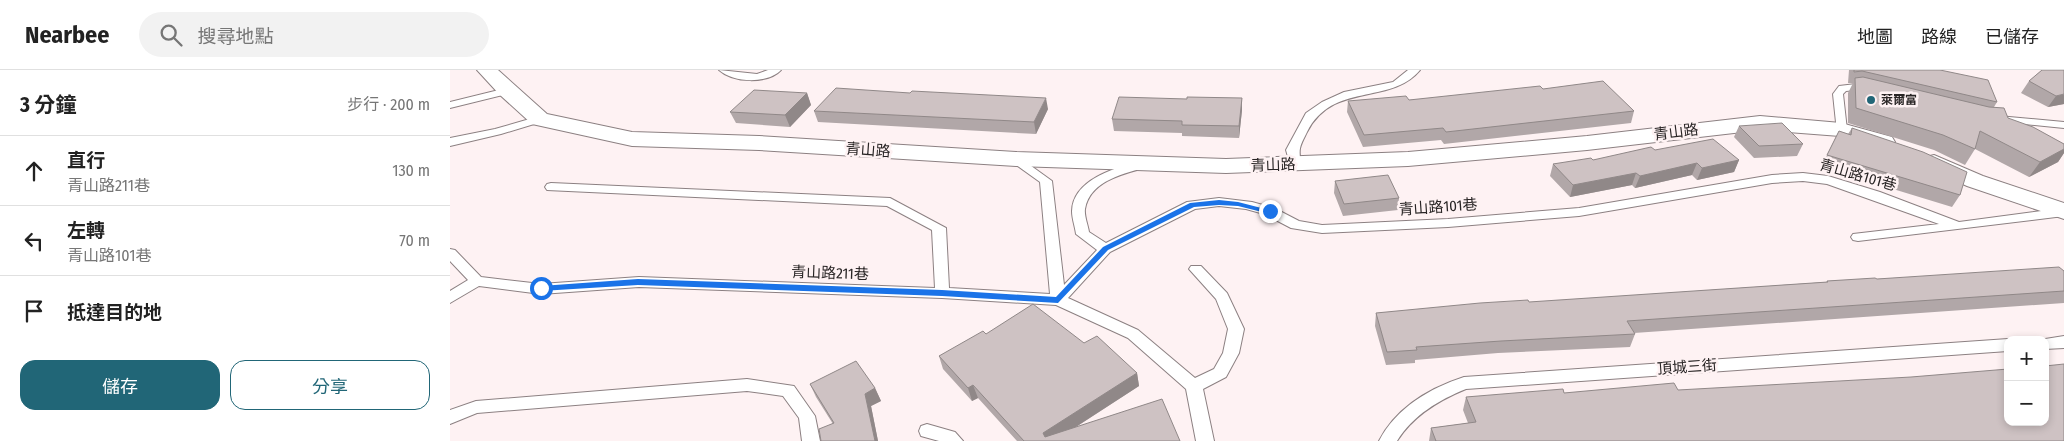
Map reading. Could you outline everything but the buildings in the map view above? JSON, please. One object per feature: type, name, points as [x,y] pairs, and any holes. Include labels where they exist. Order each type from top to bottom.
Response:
[{"type":"street","name":"青山路","points":[[487,71],[540,119],[632,139],[759,143],[1016,159],[1226,166],[1295,164],[1417,158],[1587,143],[1760,123],[1840,130],[1908,151],[1975,182],[2064,211]]},
{"type":"lane","points":[[724,70],[759,78],[776,70]]},
{"type":"lane","points":[[1295,164],[1292,150],[1310,115],[1326,104],[1348,94],[1396,84],[1416,70]]},
{"type":"lane","points":[[1840,130],[1838,94],[1843,88],[1856,87],[1883,94]]},
{"type":"lane","points":[[450,105],[507,91]]},
{"type":"lane","points":[[1989,118],[2064,125]]},
{"type":"lane","points":[[450,142],[540,119]]},
{"type":"lane","points":[[1016,159],[1046,181],[1058,300],[1133,334],[1194,386],[1205,441]]},
{"type":"lane","points":[[1106,249],[1083,234],[1079,208],[1089,186],[1115,173],[1147,164]]},
{"type":"lane","name":"青山路101巷","points":[[1058,300],[1106,249],[1192,205],[1219,202],[1247,205],[1270,211],[1296,225],[1322,230],[1448,224],[1579,212],[1772,179],[1803,177],[1828,180],[1876,195],[1958,226],[2064,211]]},
{"type":"lane","points":[[551,187],[890,202],[939,228],[942,293]]},
{"type":"lane","points":[[1858,237],[1958,226]]},
{"type":"lane","points":[[450,253],[477,281],[450,298]]},
{"type":"lane","points":[[1194,386],[1220,373],[1231,354],[1236,329],[1222,297],[1196,269]]},
{"type":"lane","name":"青山路211巷","points":[[477,281],[541,288],[638,282],[942,293],[1058,300]]},
{"type":"lane","points":[[2049,343],[2064,342]]},
{"type":"lane","name":"頂城三街","points":[[1388,441],[1407,416],[1431,396],[1464,383],[2004,345]]},
{"type":"lane","points":[[450,416],[476,407],[747,385],[788,390],[807,416],[811,441]]},
{"type":"lane","points":[[927,431],[949,437],[954,441]]},
{"type":"place","name":"萊爾富","points":[[1871,100]]},
{"type":"route","points":[[541,288],[638,282],[942,293],[1058,300],[1106,249],[1192,205],[1219,202],[1247,205],[1270,211]]}]
